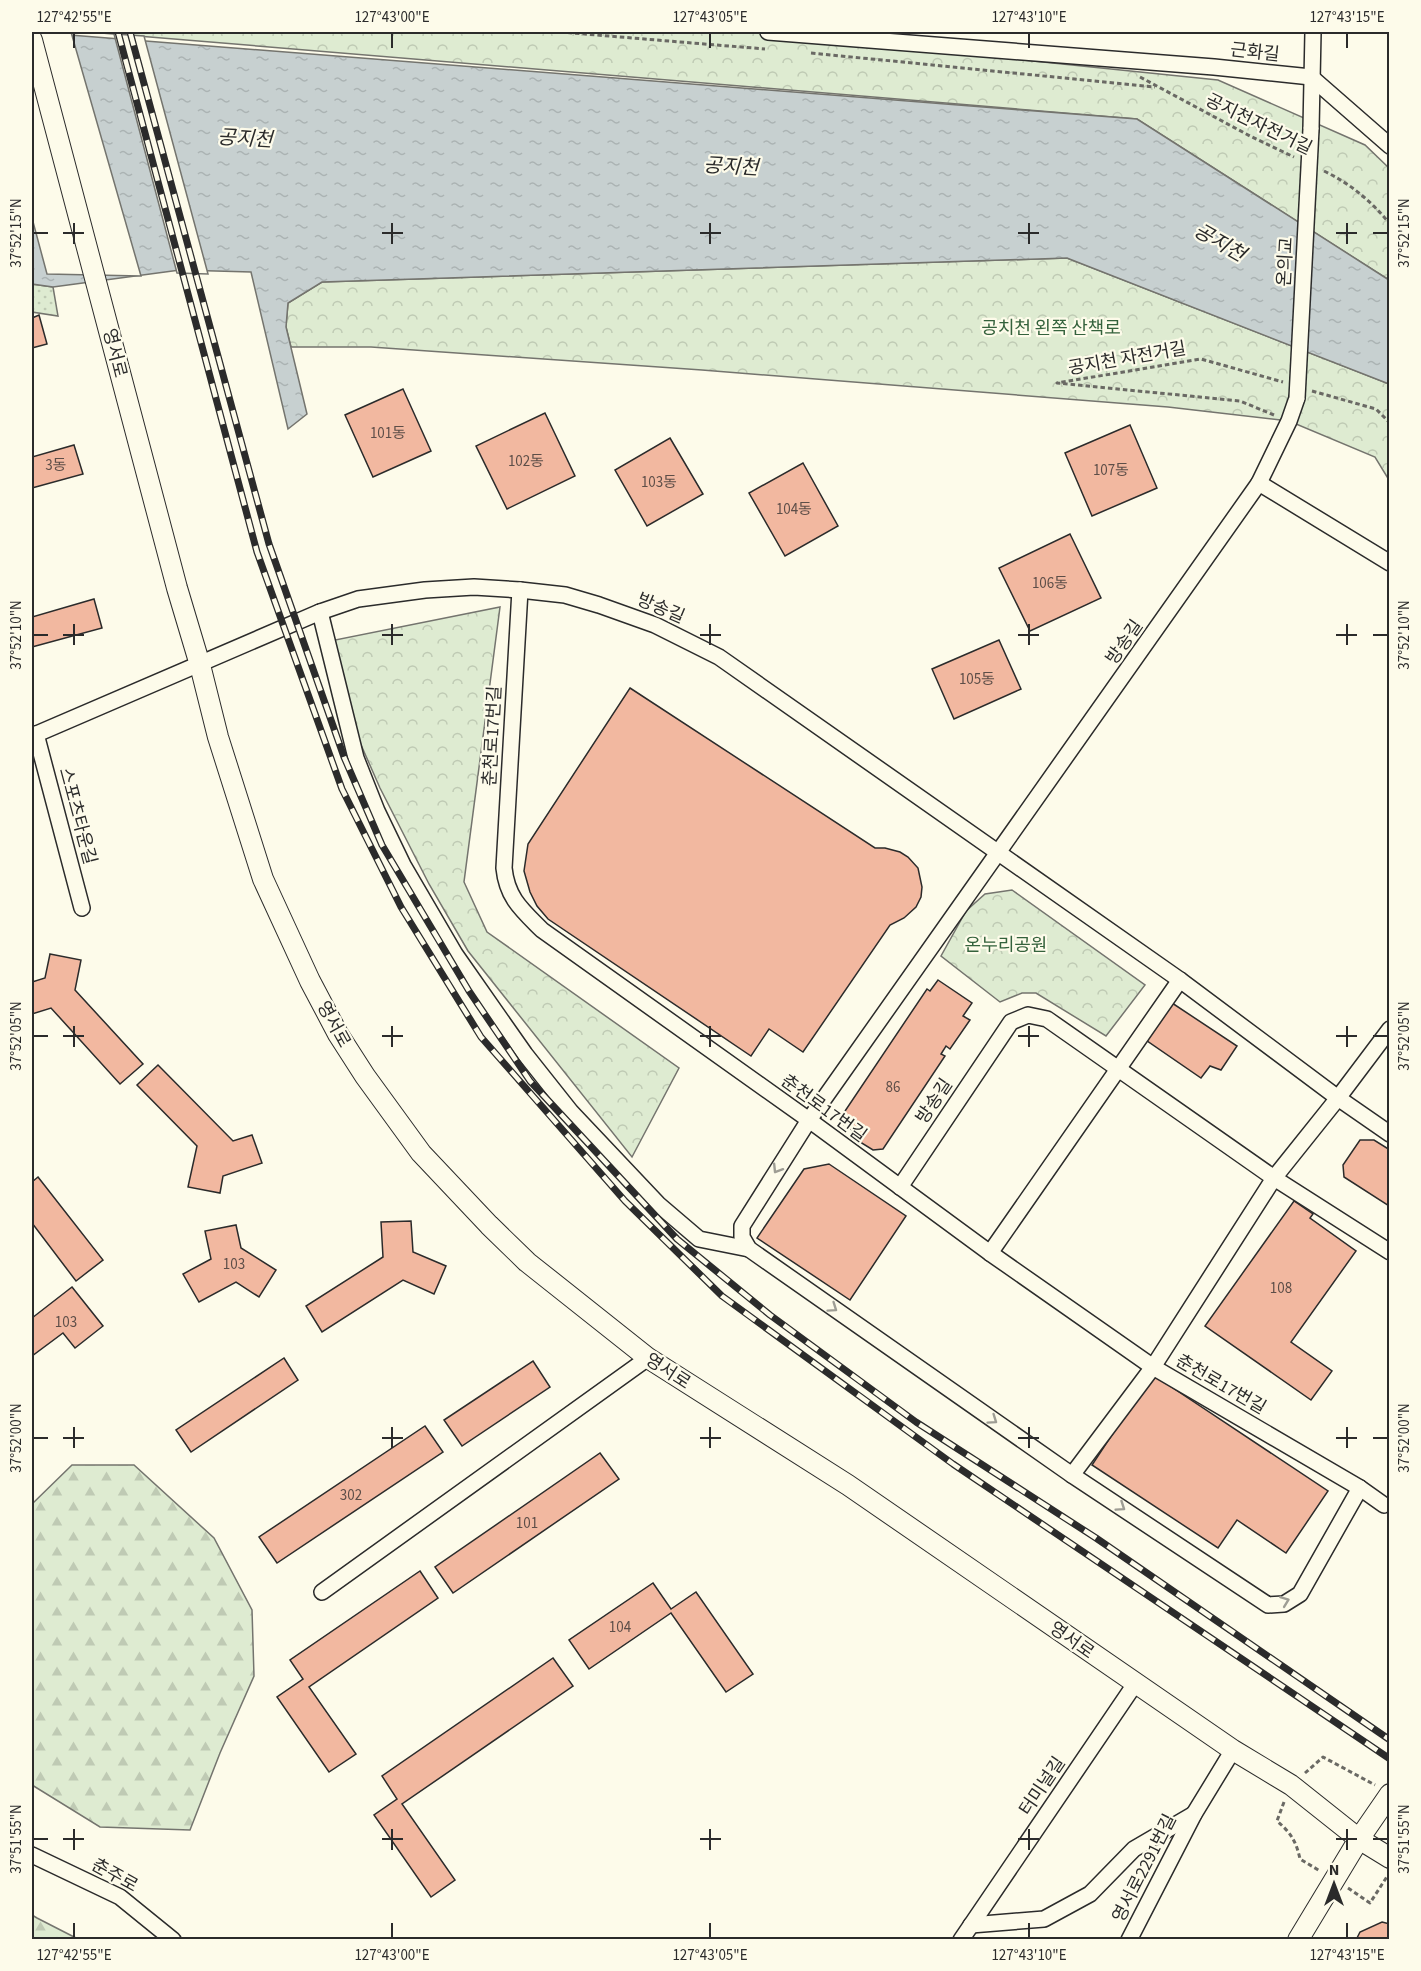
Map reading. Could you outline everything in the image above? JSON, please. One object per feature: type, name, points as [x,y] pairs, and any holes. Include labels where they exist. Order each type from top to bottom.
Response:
[{"type":"street","name":"근화길","points":[[768,32],[1202,66],[1311,77]]},
{"type":"street","points":[[1313,32],[1311,77],[1389,146]]},
{"type":"street","name":"영서로","points":[[32,40],[218,737],[263,879],[310,981],[349,1050],[421,1153],[489,1225],[549,1280],[648,1358],[848,1485],[1233,1750],[1291,1785],[1359,1839],[1389,1858]]},
{"type":"street","name":"온의교","points":[[1304,394],[1311,77]]},
{"type":"street","name":"방송길","points":[[809,1120],[1259,483],[1304,394]]},
{"type":"street","points":[[1259,483],[1389,563]]},
{"type":"street","name":"방송길","points":[[320,612],[358,598],[474,587],[565,595],[655,625],[718,657],[1180,980],[1389,1134]]},
{"type":"street","name":"춘천로17번길","points":[[520,590],[504,854],[506,882],[512,898],[542,930],[809,1120],[990,1253],[1153,1367],[1360,1488],[1384,1505]]},
{"type":"street","points":[[200,665],[320,612],[356,758],[377,811],[403,865],[455,954],[525,1054],[571,1112],[658,1204],[699,1239],[749,1249],[1072,1475],[1268,1605],[1284,1604],[1300,1594],[1360,1488]]},
{"type":"street","name":"스포츠타운길","points":[[82,908],[34,735],[200,665]]},
{"type":"street","points":[[990,1253],[1180,980]]},
{"type":"street","name":"방송길","points":[[900,1187],[1011,1022],[1028,1015],[1047,1019],[1274,1178],[1389,1252]]},
{"type":"street","points":[[1072,1475],[1153,1367],[1274,1178],[1389,1029]]},
{"type":"street","points":[[749,1249],[742,1237],[742,1226],[809,1120]]},
{"type":"street","points":[[322,1592],[648,1358]]},
{"type":"street","name":"터미널길","points":[[960,1940],[1135,1683]]},
{"type":"street","name":"영서로2291번길","points":[[1129,1940],[1194,1814],[1233,1750]]},
{"type":"street","points":[[1298,1940],[1389,1794]]},
{"type":"street","name":"영서로2291번길","points":[[971,1925],[1044,1919],[1090,1894],[1134,1849],[1194,1814]]},
{"type":"street","name":"춘주로","points":[[32,1855],[120,1897],[173,1940]]},
{"type":"path","points":[[560,32],[767,49]]},
{"type":"path","points":[[803,52],[1155,87]]},
{"type":"path","name":"공지천자전거길","points":[[1137,75],[1155,87],[1303,161]]},
{"type":"path","name":"공지천자전거길","points":[[1324,171],[1345,181],[1370,201],[1389,222]]},
{"type":"path","name":"공지천 자전거길","points":[[1288,384],[1201,358],[1057,383],[1240,401],[1289,421]]},
{"type":"path","points":[[1304,394],[1376,409],[1389,423]]},
{"type":"green space","points":[[89,32],[750,32],[1218,80],[1365,145],[1389,168],[1389,280],[1137,119]]},
{"type":"green space","name":"공치천 왼쪽 산책로","points":[[1067,258],[1389,384],[1389,480],[1375,457],[1289,421],[1168,407],[702,370],[371,347],[291,347],[286,327],[288,303],[322,282]]},
{"type":"green space","points":[[32,284],[53,287],[58,316],[32,312]]},
{"type":"green space","points":[[500,607],[464,882],[487,932],[679,1068],[632,1157],[468,951],[429,884],[380,788],[343,704],[330,641]]},
{"type":"green space","name":"온누리공원","points":[[1012,890],[1145,985],[1106,1036],[1036,993],[1022,993],[1000,1002],[941,956],[966,911],[985,894]]},
{"type":"green space","points":[[72,1465],[134,1465],[214,1538],[252,1610],[254,1676],[220,1753],[190,1830],[100,1827],[32,1785],[32,1504]]},
{"type":"green space","points":[[32,1915],[37,1918],[78,1939],[32,1939]]},
{"type":"water","name":"공지천","points":[[32,32],[1137,119],[1389,280],[1389,384],[1067,258],[322,282],[288,303],[286,327],[307,414],[288,429],[251,272],[180,270],[53,287],[32,284]]},
{"type":"pier","points":[[32,32],[71,32],[141,276],[47,274],[32,218]]},
{"type":"pier","points":[[114,34],[144,36],[208,274],[177,273]]},
{"type":"building","points":[[39,315],[47,344],[32,348],[32,318]]},
{"type":"building","points":[[403,389],[431,451],[373,477],[345,415]]},
{"type":"building","points":[[545,413],[575,476],[507,509],[476,446]]},
{"type":"building","points":[[1130,425],[1157,488],[1092,516],[1065,453]]},
{"type":"building","points":[[670,438],[703,494],[647,526],[615,470]]},
{"type":"building","points":[[74,445],[83,474],[32,488],[32,457]]},
{"type":"building","points":[[803,463],[838,526],[785,556],[749,493]]},
{"type":"building","points":[[1070,534],[1101,598],[1030,631],[999,568]]},
{"type":"building","points":[[94,599],[102,628],[32,647],[32,617]]},
{"type":"building","points":[[999,640],[1021,689],[954,719],[932,669]]},
{"type":"building","points":[[630,688],[875,848],[900,852],[918,868],[922,887],[921,897],[916,907],[904,918],[890,925],[803,1052],[769,1029],[751,1056],[548,919],[537,906],[530,892],[524,871],[528,844]]},
{"type":"building","points":[[50,954],[81,960],[75,990],[143,1064],[120,1084],[51,1008],[32,1014],[32,982],[45,978]]},
{"type":"building","points":[[938,980],[972,1003],[963,1016],[970,1020],[950,1049],[946,1046],[941,1054],[945,1056],[883,1149],[873,1150],[860,1142],[863,1137],[843,1124],[846,1120],[841,1117],[927,989],[930,991]]},
{"type":"building","points":[[1166,999],[1237,1046],[1221,1070],[1210,1066],[1201,1078],[1140,1036]]},
{"type":"building","points":[[158,1065],[233,1141],[252,1135],[262,1163],[223,1176],[220,1193],[188,1187],[197,1146],[137,1085]]},
{"type":"building","points":[[1360,1140],[1374,1140],[1390,1150],[1389,1206],[1344,1177],[1343,1165]]},
{"type":"building","points":[[829,1164],[906,1216],[850,1300],[757,1238],[804,1169]]},
{"type":"building","points":[[38,1177],[103,1260],[76,1281],[32,1223],[32,1182]]},
{"type":"building","points":[[1294,1201],[1313,1214],[1310,1218],[1356,1251],[1291,1342],[1332,1371],[1311,1400],[1205,1326]]},
{"type":"building","points":[[411,1221],[413,1252],[446,1266],[434,1294],[403,1280],[322,1332],[306,1306],[383,1257],[381,1222]]},
{"type":"building","points":[[236,1225],[241,1248],[276,1270],[259,1297],[236,1282],[199,1302],[183,1274],[211,1259],[205,1231]]},
{"type":"building","points":[[72,1287],[103,1326],[75,1348],[63,1333],[32,1356],[32,1318]]},
{"type":"building","points":[[284,1358],[298,1380],[191,1452],[176,1430]]},
{"type":"building","points":[[533,1361],[550,1387],[462,1446],[444,1420]]},
{"type":"building","points":[[1152,1374],[1328,1491],[1286,1553],[1237,1520],[1218,1548],[1092,1465]]},
{"type":"building","points":[[425,1426],[443,1452],[277,1563],[259,1537]]},
{"type":"building","points":[[600,1453],[619,1479],[453,1593],[435,1567]]},
{"type":"building","points":[[420,1571],[438,1598],[309,1687],[356,1754],[329,1772],[277,1697],[303,1679],[290,1660]]},
{"type":"building","points":[[653,1583],[671,1609],[696,1592],[753,1674],[726,1692],[671,1613],[589,1669],[569,1640]]},
{"type":"building","points":[[553,1658],[573,1686],[402,1804],[455,1880],[431,1897],[374,1815],[397,1799],[382,1776]]},
{"type":"building","points":[[1382,1922],[1390,1924],[1390,1940],[1356,1940],[1360,1932]]},
{"type":"railway","points":[[118,32],[257,552],[342,789],[401,907],[481,1037],[625,1201],[722,1296],[953,1464],[1390,1759]]},
{"type":"railway","points":[[130,32],[269,544],[344,757],[382,845],[469,991],[530,1081],[677,1239],[770,1315],[916,1422],[1096,1538],[1390,1740]]}]
